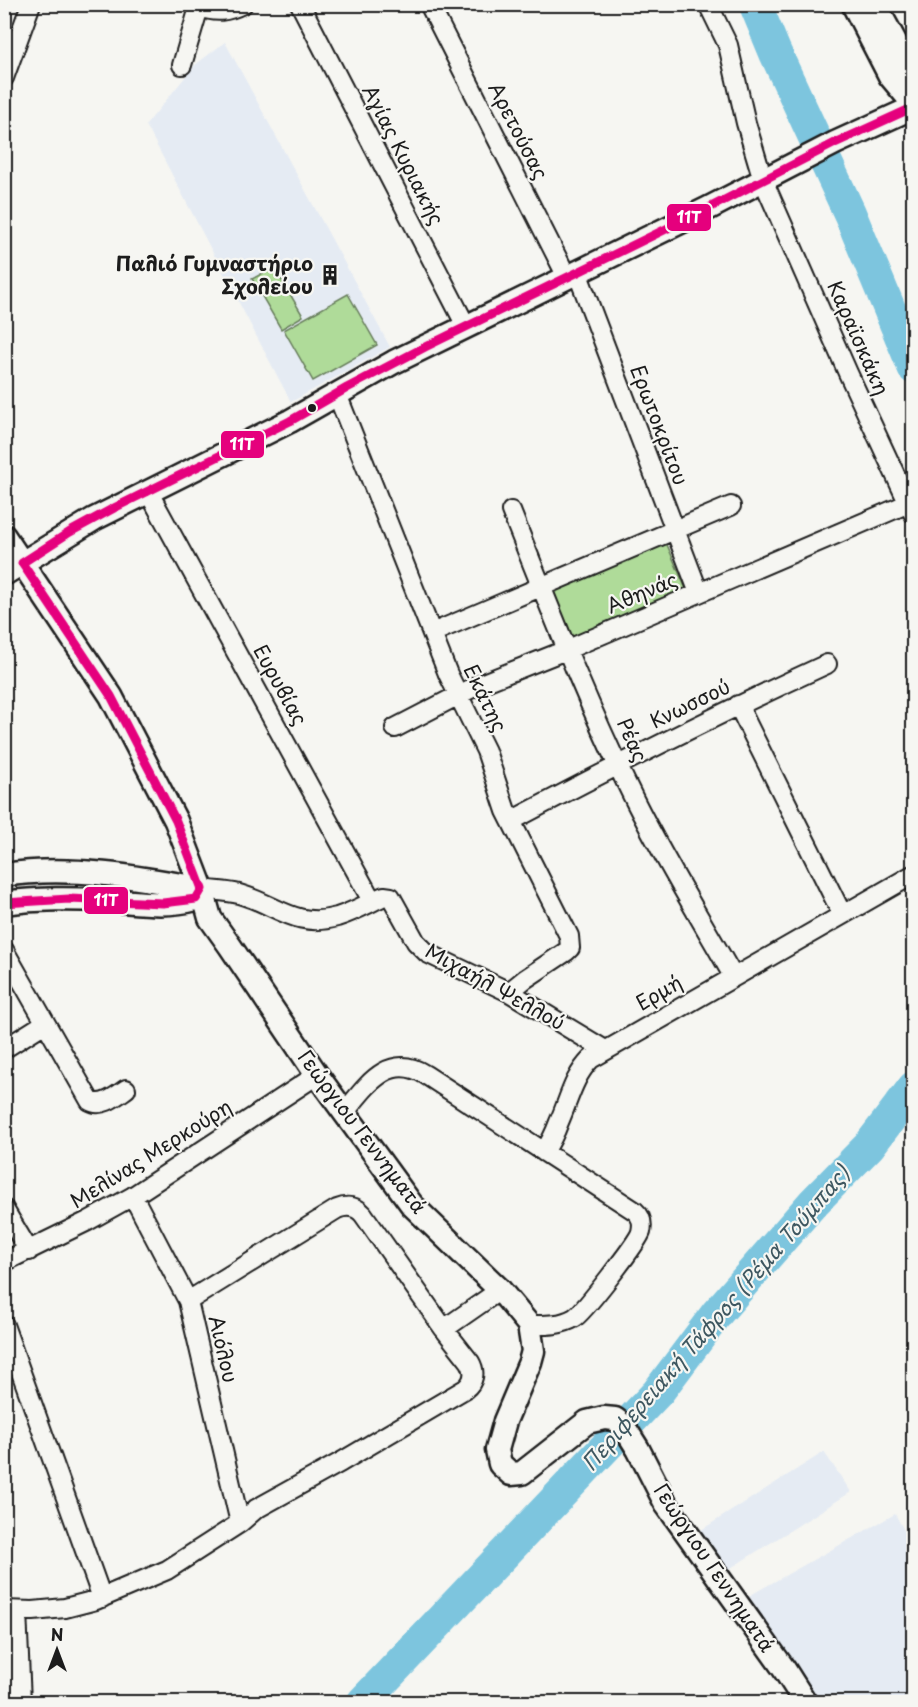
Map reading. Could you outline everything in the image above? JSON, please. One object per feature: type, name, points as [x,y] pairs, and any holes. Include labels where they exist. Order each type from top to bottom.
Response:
[{"type":"street","points":[[4,78],[31,4]]},
{"type":"street","points":[[182,65],[199,6],[220,12],[243,4]]},
{"type":"street","name":"Αγίας Κυριακής","points":[[300,4],[466,326]]},
{"type":"street","name":"Αρετούσας","points":[[429,4],[572,274]]},
{"type":"street","name":"Καραϊσκάκη","points":[[708,4],[728,45],[762,180],[911,508]]},
{"type":"street","points":[[853,4],[890,76],[912,104]]},
{"type":"street","points":[[875,4],[902,54],[909,78],[912,104]]},
{"type":"street","points":[[13,568],[70,532],[270,432],[394,362],[868,128],[912,104]]},
{"type":"street","name":"Ερωτοκρίτου","points":[[572,274],[699,593]]},
{"type":"street","name":"Εκάτης","points":[[337,394],[458,696],[486,751],[510,821],[571,941],[567,951],[509,992]]},
{"type":"street","name":"Ευρυβίας","points":[[148,491],[372,901]]},
{"type":"street","points":[[432,633],[731,507]]},
{"type":"street","name":"Αθηνάς","points":[[395,728],[478,685],[911,508]]},
{"type":"street","name":"Ρέας","points":[[511,511],[567,650],[618,765],[643,816],[733,976]]},
{"type":"street","name":"Γεώργιου Γεννηματά","points":[[4,536],[13,568],[111,696],[177,821],[210,918],[317,1075],[412,1205],[500,1290],[529,1325],[533,1351],[499,1440],[497,1455],[500,1464],[511,1474],[519,1474],[525,1472],[587,1422],[604,1418],[615,1419],[623,1425],[666,1504],[805,1702]]},
{"type":"street","name":"Κνωσσού","points":[[510,821],[738,705],[827,664]]},
{"type":"street","points":[[738,705],[842,914],[914,874]]},
{"type":"street","points":[[4,875],[74,872],[144,878],[238,893],[303,920],[338,917],[372,901]]},
{"type":"street","points":[[4,903],[60,899],[165,904],[196,899],[202,889]]},
{"type":"street","name":"Μιχαήλ Ψελλού","points":[[372,901],[384,896],[392,897],[416,942],[424,951],[509,992],[605,1050]]},
{"type":"street","name":"Ερμή","points":[[544,1152],[560,1121],[578,1075],[591,1059],[842,914]]},
{"type":"street","points":[[4,951],[90,1101],[102,1103],[126,1089]]},
{"type":"street","points":[[4,1049],[45,1023]]},
{"type":"street","points":[[344,1113],[378,1075],[393,1068],[421,1071],[640,1216],[642,1222],[636,1244],[577,1317],[559,1324],[529,1325]]},
{"type":"street","name":"Μελίνας Μερκούρη","points":[[4,1262],[133,1196],[317,1075]]},
{"type":"street","name":"Αιόλου","points":[[133,1196],[188,1301],[240,1522]]},
{"type":"street","points":[[21,1702],[11,1610],[65,1608],[102,1598],[167,1570],[256,1509],[341,1462],[469,1386],[474,1377],[473,1366],[360,1210],[351,1207],[337,1209],[188,1301]]},
{"type":"street","points":[[4,1209],[29,1251]]},
{"type":"street","points":[[444,1329],[500,1290]]},
{"type":"street","points":[[4,1325],[102,1598]]},
{"type":"shaded area","points":[[225,42],[390,347],[291,402],[146,125],[195,65]]},
{"type":"shaded area","points":[[824,1452],[851,1492],[726,1571],[698,1532]]},
{"type":"shaded area","points":[[895,1514],[913,1546],[913,1694],[896,1702],[819,1702],[747,1597]]},
{"type":"green space","points":[[274,267],[303,316],[281,329],[252,279]]},
{"type":"green space","points":[[348,294],[377,345],[313,381],[284,330]]},
{"type":"green space","points":[[665,540],[686,589],[567,639],[547,590]]},
{"type":"waterway","name":"Περιφερειακή Τάφρος (Ρέμα Τούμπας)","points":[[755,4],[850,214],[914,368]]},
{"type":"waterway","name":"Περιφερειακή Τάφρος (Ρέμα Τούμπας)","points":[[363,1702],[658,1392],[718,1312],[813,1203],[869,1146],[914,1087]]},
{"type":"transit line","name":"11Τ","points":[[22,563],[70,532],[114,508],[290,421],[425,347],[707,209],[835,143],[914,107]]},
{"type":"transit line","name":"11Τ","points":[[22,563],[111,696],[176,821],[202,889]]},
{"type":"transit line","name":"11Τ","points":[[4,903],[69,899],[163,903],[196,899],[202,889]]},
{"type":"place","name":"Παλιό Γυμναστήριο Σχολείου","points":[[330,275]]}]
